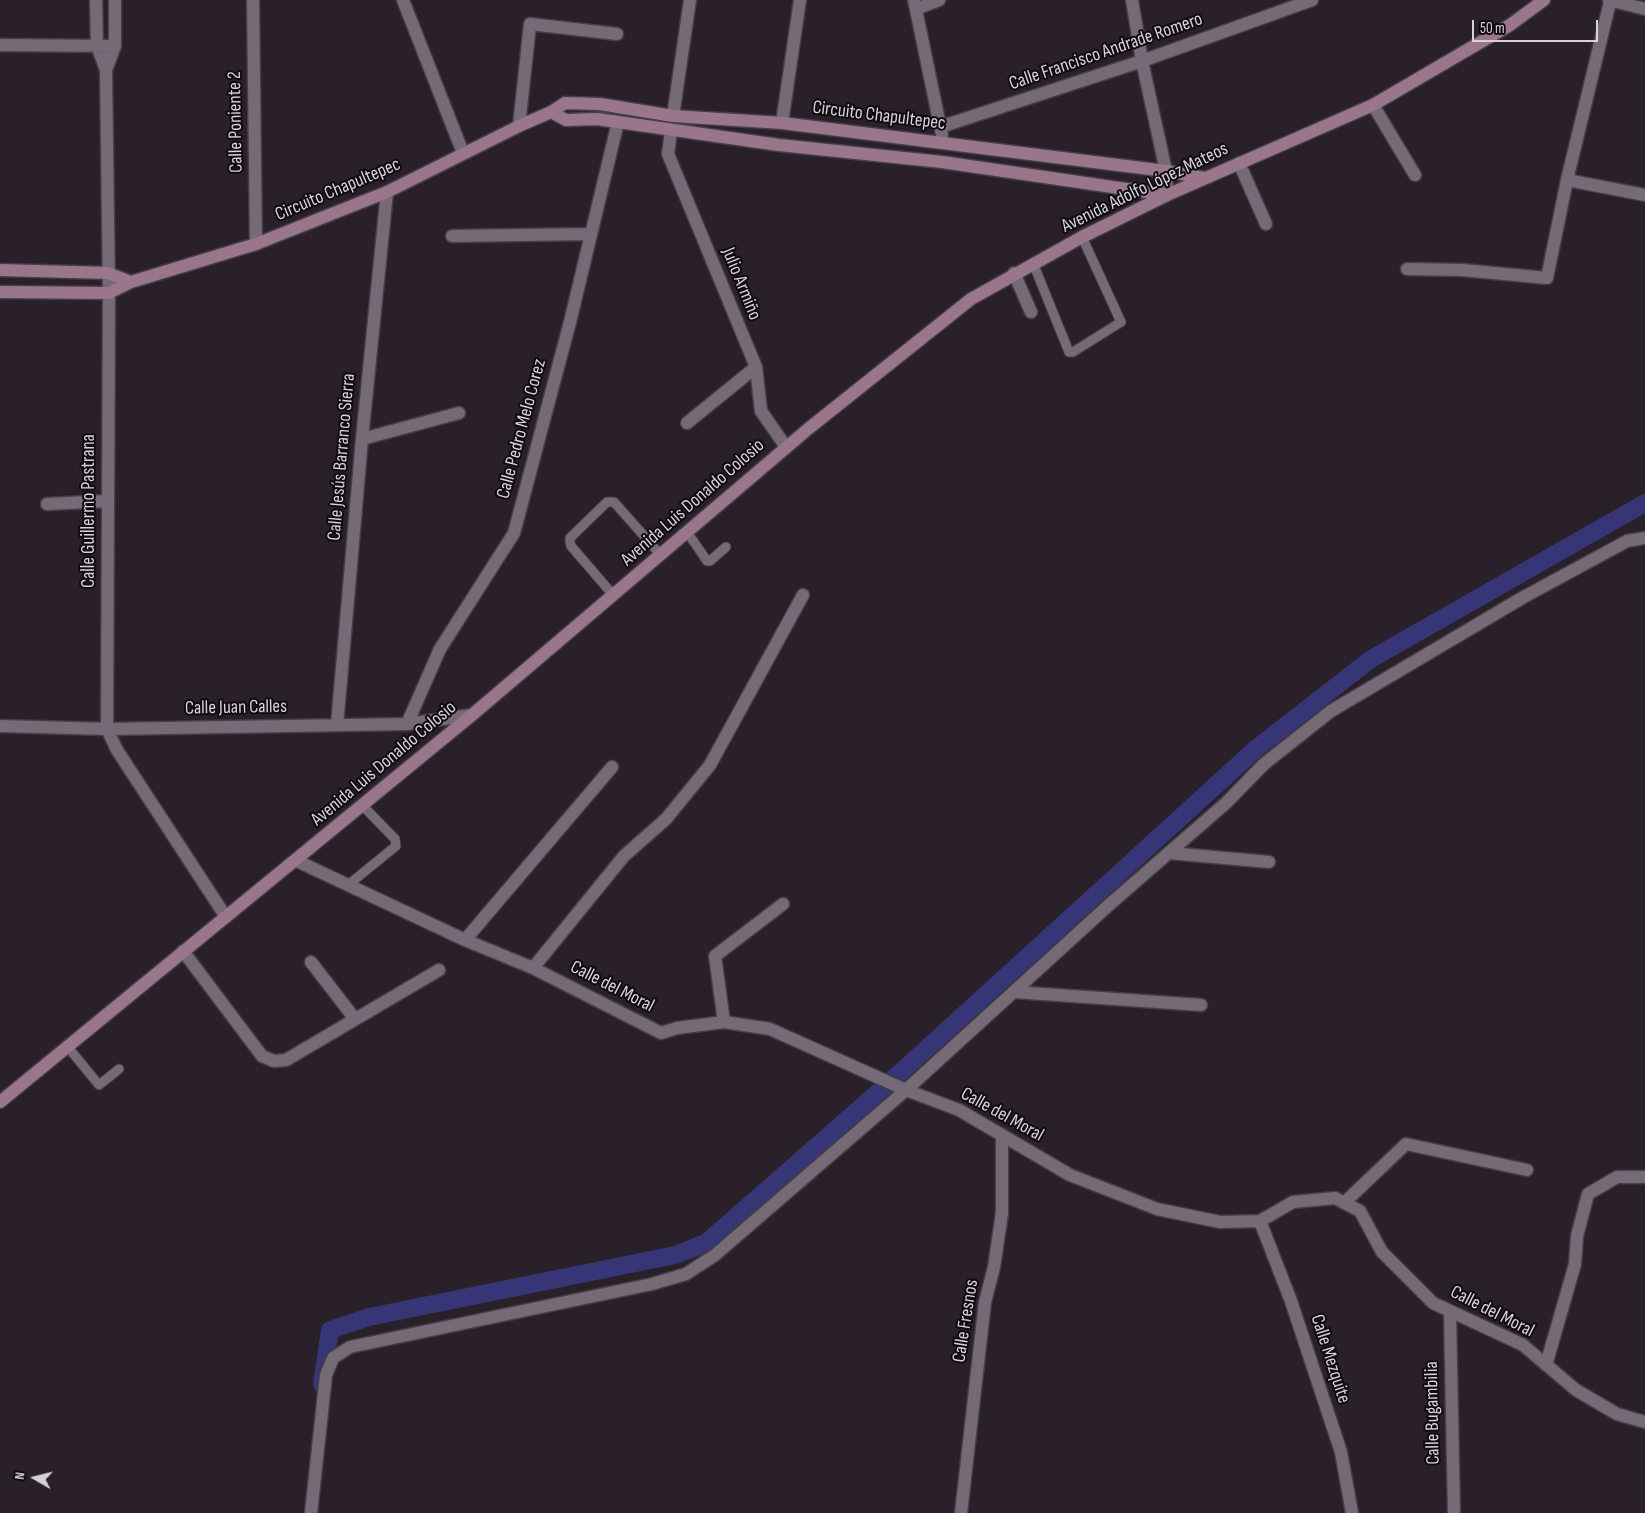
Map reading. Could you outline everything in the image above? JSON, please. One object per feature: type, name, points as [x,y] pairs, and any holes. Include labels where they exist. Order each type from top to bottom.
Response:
[{"type":"main road","name":"Avenida Adolfo López Mateos","points":[[786,447],[971,299],[1014,273],[1082,237],[1204,178],[1373,105],[1510,25],[1544,0]]},
{"type":"main road","name":"Circuito Chapultepec","points":[[0,292],[109,293],[131,282],[256,244],[387,192],[463,153],[551,112],[564,102],[588,103],[673,116],[782,124],[944,143],[1166,171],[1204,178]]},
{"type":"main road","name":"Circuito Chapultepec","points":[[551,112],[566,120],[587,119],[618,122],[671,131],[942,162],[1167,196]]},
{"type":"main road","points":[[0,270],[108,273],[131,282]]},
{"type":"main road","name":"Avenida Luis Donaldo Colosio","points":[[0,1102],[183,951],[364,806],[614,596],[660,554],[786,447]]},
{"type":"street","name":"Calle Guillermo Pastrana","points":[[96,0],[97,46],[106,70],[109,293],[107,729],[117,750],[226,917]]},
{"type":"street","name":"Calle Guillermo Pastrana","points":[[106,70],[115,46],[115,0]]},
{"type":"street","name":"Calle Poniente 2","points":[[253,0],[256,244]]},
{"type":"street","points":[[403,0],[463,153]]},
{"type":"street","points":[[673,116],[690,0]]},
{"type":"street","points":[[782,124],[800,0]]},
{"type":"street","points":[[940,0],[915,4],[944,143]]},
{"type":"street","points":[[1132,0],[1142,61],[1166,171],[1167,196]]},
{"type":"street","name":"Calle Francisco Andrade Romero","points":[[940,127],[1142,61],[1312,0]]},
{"type":"street","points":[[1406,269],[1462,270],[1547,278],[1567,180],[1610,1],[1645,9]]},
{"type":"street","points":[[519,126],[530,24],[617,34]]},
{"type":"street","points":[[0,45],[115,46]]},
{"type":"street","points":[[1373,105],[1415,175]]},
{"type":"street","name":"Calle Pedro Melo Corez","points":[[407,724],[440,649],[514,533],[570,322],[618,122]]},
{"type":"street","name":"Julio Armiño","points":[[671,131],[668,154],[756,367],[761,411],[786,447]]},
{"type":"street","points":[[1239,163],[1266,224]]},
{"type":"street","points":[[1567,180],[1645,195]]},
{"type":"street","name":"Calle Jesús Barranco Sierra","points":[[336,725],[387,192]]},
{"type":"street","points":[[452,236],[591,234]]},
{"type":"street","points":[[1014,273],[1031,312]]},
{"type":"street","points":[[687,423],[756,367]]},
{"type":"street","points":[[362,439],[460,413]]},
{"type":"street","points":[[47,504],[107,501]]},
{"type":"street","points":[[311,1513],[326,1375],[333,1358],[350,1347],[652,1284],[686,1274],[715,1255],[1226,803],[1264,764],[1331,711],[1522,598],[1626,541],[1645,538]]},
{"type":"street","points":[[527,966],[624,856],[666,819],[710,765],[802,595]]},
{"type":"street","name":"Calle Juan Calles","points":[[0,726],[107,729],[407,724],[472,715]]},
{"type":"street","points":[[470,942],[612,767]]},
{"type":"street","points":[[1169,853],[1269,862]]},
{"type":"street","name":"Calle del Moral","points":[[297,861],[470,942],[527,966],[662,1033],[677,1028],[724,1022],[770,1029],[903,1089],[959,1110],[1070,1175],[1157,1209],[1220,1222],[1260,1221],[1293,1202],[1335,1198],[1360,1211],[1382,1252],[1433,1303],[1450,1313],[1523,1345],[1576,1390],[1618,1414],[1644,1423]]},
{"type":"street","points":[[724,1022],[715,956],[783,904]]},
{"type":"street","points":[[183,951],[262,1056],[274,1061],[286,1060],[439,970]]},
{"type":"street","points":[[311,962],[355,1019]]},
{"type":"street","points":[[1014,992],[1201,1004]]},
{"type":"street","name":"Calle Fresnos","points":[[961,1513],[985,1302],[1002,1213],[1002,1135]]},
{"type":"street","points":[[1344,1203],[1406,1144],[1527,1170]]},
{"type":"street","points":[[1546,1365],[1575,1264],[1577,1236],[1588,1194],[1617,1176],[1645,1177]]},
{"type":"street","name":"Calle Mezquite","points":[[1260,1221],[1291,1301],[1341,1452],[1352,1513]]},
{"type":"street","name":"Calle Bugambilia","points":[[1450,1313],[1454,1513]]},
{"type":"lane","points":[[1033,263],[1069,352],[1073,352],[1121,322],[1082,237]]},
{"type":"lane","points":[[614,596],[571,546],[570,542],[570,538],[608,502],[614,502],[660,554]]},
{"type":"lane","points":[[687,532],[707,560],[710,561],[726,547]]},
{"type":"lane","points":[[348,885],[396,846],[395,839],[364,806]]},
{"type":"lane","points":[[67,1046],[98,1085],[119,1069]]},
{"type":"waterway","points":[[322,1384],[330,1330],[369,1317],[675,1255],[706,1243],[891,1081],[1258,747],[1371,659],[1645,503]]}]
